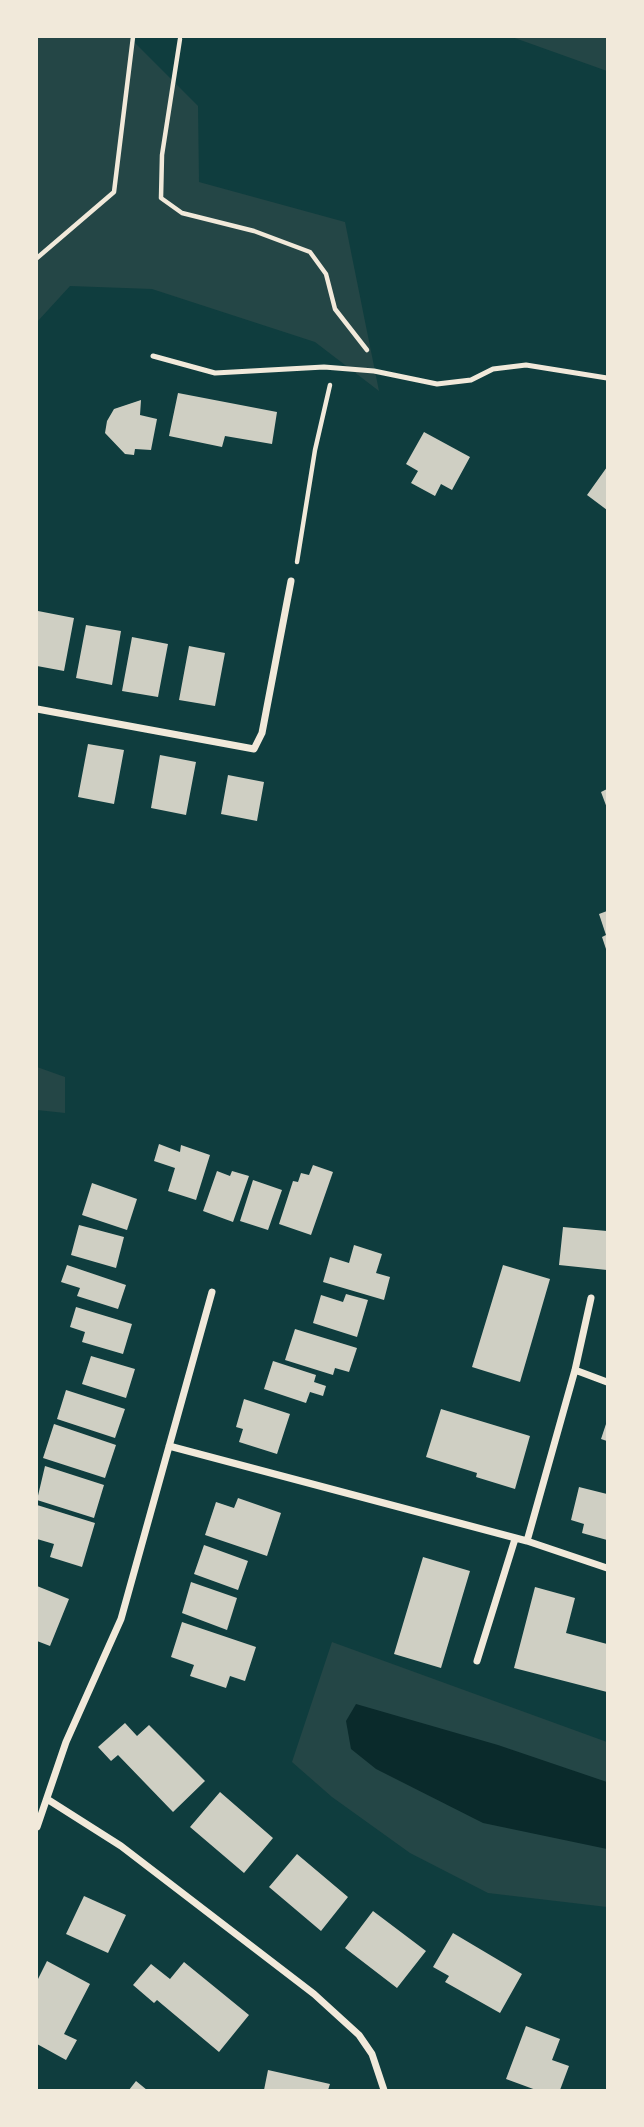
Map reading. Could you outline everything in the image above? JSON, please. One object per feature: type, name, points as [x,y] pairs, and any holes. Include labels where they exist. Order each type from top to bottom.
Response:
[{"type":"street","points":[[37,709],[254,749],[262,733],[291,581]]},
{"type":"street","points":[[37,1827],[66,1742],[121,1619],[212,1292]]},
{"type":"street","points":[[527,1541],[575,1370],[591,1298]]},
{"type":"street","points":[[575,1370],[607,1382]]},
{"type":"street","points":[[169,1446],[527,1541],[607,1568]]},
{"type":"street","points":[[477,1661],[515,1539]]},
{"type":"street","points":[[47,1800],[121,1846],[314,1994],[359,2035],[372,2054],[384,2090]]},
{"type":"lane","points":[[152,356],[215,373],[335,368],[437,384],[471,380],[492,369],[526,365],[607,378]]},
{"type":"path","points":[[37,258],[114,192],[133,37]]},
{"type":"path","points":[[180,39],[162,155],[161,198],[182,213],[254,231],[310,252],[326,274],[335,309],[357,341],[393,375]]},
{"type":"path","points":[[291,581],[315,450],[335,368]]},
{"type":"shaded area","points":[[37,37],[129,37],[198,106],[199,182],[345,222],[379,391],[315,342],[152,289],[70,286],[37,322]]},
{"type":"shaded area","points":[[512,37],[607,37],[607,71]]},
{"type":"shaded area","points":[[37,1067],[65,1077],[65,1113],[37,1110]]},
{"type":"shaded area","points":[[332,1642],[607,1742],[607,1907],[488,1893],[410,1853],[332,1797],[292,1762]]},
{"type":"shaded area","points":[[356,1704],[498,1745],[607,1782],[607,1849],[483,1823],[376,1769],[351,1749],[346,1721]]},
{"type":"building","points":[[178,393],[277,412],[272,444],[225,436],[222,447],[169,436]]},
{"type":"building","points":[[141,400],[140,415],[157,419],[151,450],[135,449],[134,455],[125,454],[105,433],[107,421],[114,409]]},
{"type":"building","points":[[424,432],[470,457],[452,490],[441,484],[435,496],[411,483],[418,471],[406,464]]},
{"type":"building","points":[[607,467],[607,510],[587,495]]},
{"type":"building","points":[[38,611],[74,618],[64,671],[37,666]]},
{"type":"building","points":[[86,625],[121,631],[112,685],[76,678]]},
{"type":"building","points":[[132,637],[168,644],[158,697],[122,691]]},
{"type":"building","points":[[189,646],[225,653],[215,706],[179,700]]},
{"type":"building","points":[[88,744],[124,750],[114,804],[78,797]]},
{"type":"building","points":[[160,755],[196,762],[186,815],[151,808]]},
{"type":"building","points":[[228,775],[264,782],[257,821],[221,814]]},
{"type":"building","points":[[607,789],[607,808],[601,792]]},
{"type":"building","points":[[607,911],[607,952],[602,937],[606,935],[599,914]]},
{"type":"building","points":[[159,1144],[180,1152],[181,1145],[210,1155],[196,1200],[168,1191],[175,1168],[154,1161]]},
{"type":"building","points":[[313,1165],[333,1172],[311,1235],[279,1224],[293,1181],[298,1182],[301,1173],[309,1175]]},
{"type":"building","points":[[217,1171],[230,1176],[232,1171],[249,1176],[233,1222],[203,1211]]},
{"type":"building","points":[[253,1180],[282,1190],[268,1230],[240,1221]]},
{"type":"building","points":[[92,1183],[137,1199],[127,1230],[82,1215]]},
{"type":"building","points":[[79,1225],[124,1237],[116,1268],[71,1255]]},
{"type":"building","points":[[563,1227],[607,1231],[607,1270],[559,1265]]},
{"type":"building","points":[[354,1245],[382,1254],[376,1273],[390,1277],[384,1300],[323,1282],[330,1257],[349,1263]]},
{"type":"building","points":[[67,1265],[126,1285],[118,1309],[77,1296],[80,1288],[61,1282]]},
{"type":"building","points":[[503,1265],[550,1279],[520,1382],[472,1367]]},
{"type":"building","points":[[346,1294],[368,1300],[357,1337],[313,1323],[321,1295],[343,1302]]},
{"type":"building","points":[[76,1307],[132,1324],[123,1354],[82,1342],[85,1332],[70,1327]]},
{"type":"building","points":[[295,1329],[357,1348],[349,1372],[335,1368],[333,1375],[285,1360]]},
{"type":"building","points":[[91,1356],[135,1369],[126,1398],[82,1384]]},
{"type":"building","points":[[273,1361],[316,1375],[314,1382],[326,1386],[323,1396],[310,1392],[306,1403],[264,1389]]},
{"type":"building","points":[[66,1390],[125,1409],[115,1438],[57,1419]]},
{"type":"building","points":[[244,1399],[290,1414],[277,1454],[239,1442],[243,1429],[236,1427]]},
{"type":"building","points":[[441,1409],[530,1436],[515,1489],[476,1477],[477,1473],[426,1457]]},
{"type":"building","points":[[607,1421],[607,1441],[601,1439]]},
{"type":"building","points":[[54,1424],[116,1445],[105,1478],[43,1458]]},
{"type":"building","points":[[45,1466],[104,1485],[94,1518],[37,1500]]},
{"type":"building","points":[[579,1487],[607,1494],[607,1540],[582,1533],[584,1524],[571,1520]]},
{"type":"building","points":[[238,1498],[281,1513],[267,1556],[205,1535],[216,1502],[234,1508]]},
{"type":"building","points":[[37,1505],[95,1523],[82,1567],[50,1557],[54,1544],[37,1539]]},
{"type":"building","points":[[204,1545],[248,1561],[238,1590],[194,1574]]},
{"type":"building","points":[[423,1557],[470,1571],[441,1668],[394,1654]]},
{"type":"building","points":[[191,1582],[237,1598],[227,1630],[182,1613]]},
{"type":"building","points":[[37,1586],[69,1599],[50,1646],[37,1641]]},
{"type":"building","points":[[535,1587],[575,1598],[566,1633],[607,1644],[607,1692],[514,1668]]},
{"type":"building","points":[[182,1622],[256,1647],[245,1681],[230,1676],[226,1688],[190,1676],[194,1665],[171,1657]]},
{"type":"building","points":[[125,1723],[137,1736],[149,1725],[205,1781],[173,1812],[118,1755],[111,1761],[98,1747]]},
{"type":"building","points":[[220,1792],[273,1838],[244,1873],[190,1827]]},
{"type":"building","points":[[297,1854],[348,1897],[321,1931],[269,1887]]},
{"type":"building","points":[[84,1896],[126,1915],[108,1953],[66,1934]]},
{"type":"building","points":[[373,1911],[426,1951],[397,1988],[345,1948]]},
{"type":"building","points":[[453,1933],[522,1974],[500,2013],[445,1982],[449,1976],[433,1967]]},
{"type":"building","points":[[47,1961],[90,1984],[64,2034],[77,2040],[66,2060],[37,2044],[37,1981]]},
{"type":"building","points":[[184,1962],[249,2015],[219,2052],[157,2000],[154,2003],[133,1985],[151,1964],[170,1979]]},
{"type":"building","points":[[526,2026],[560,2039],[552,2060],[569,2066],[560,2090],[536,2090],[506,2079]]},
{"type":"building","points":[[268,2070],[330,2084],[328,2090],[264,2090]]},
{"type":"building","points":[[136,2081],[147,2090],[129,2090]]}]
